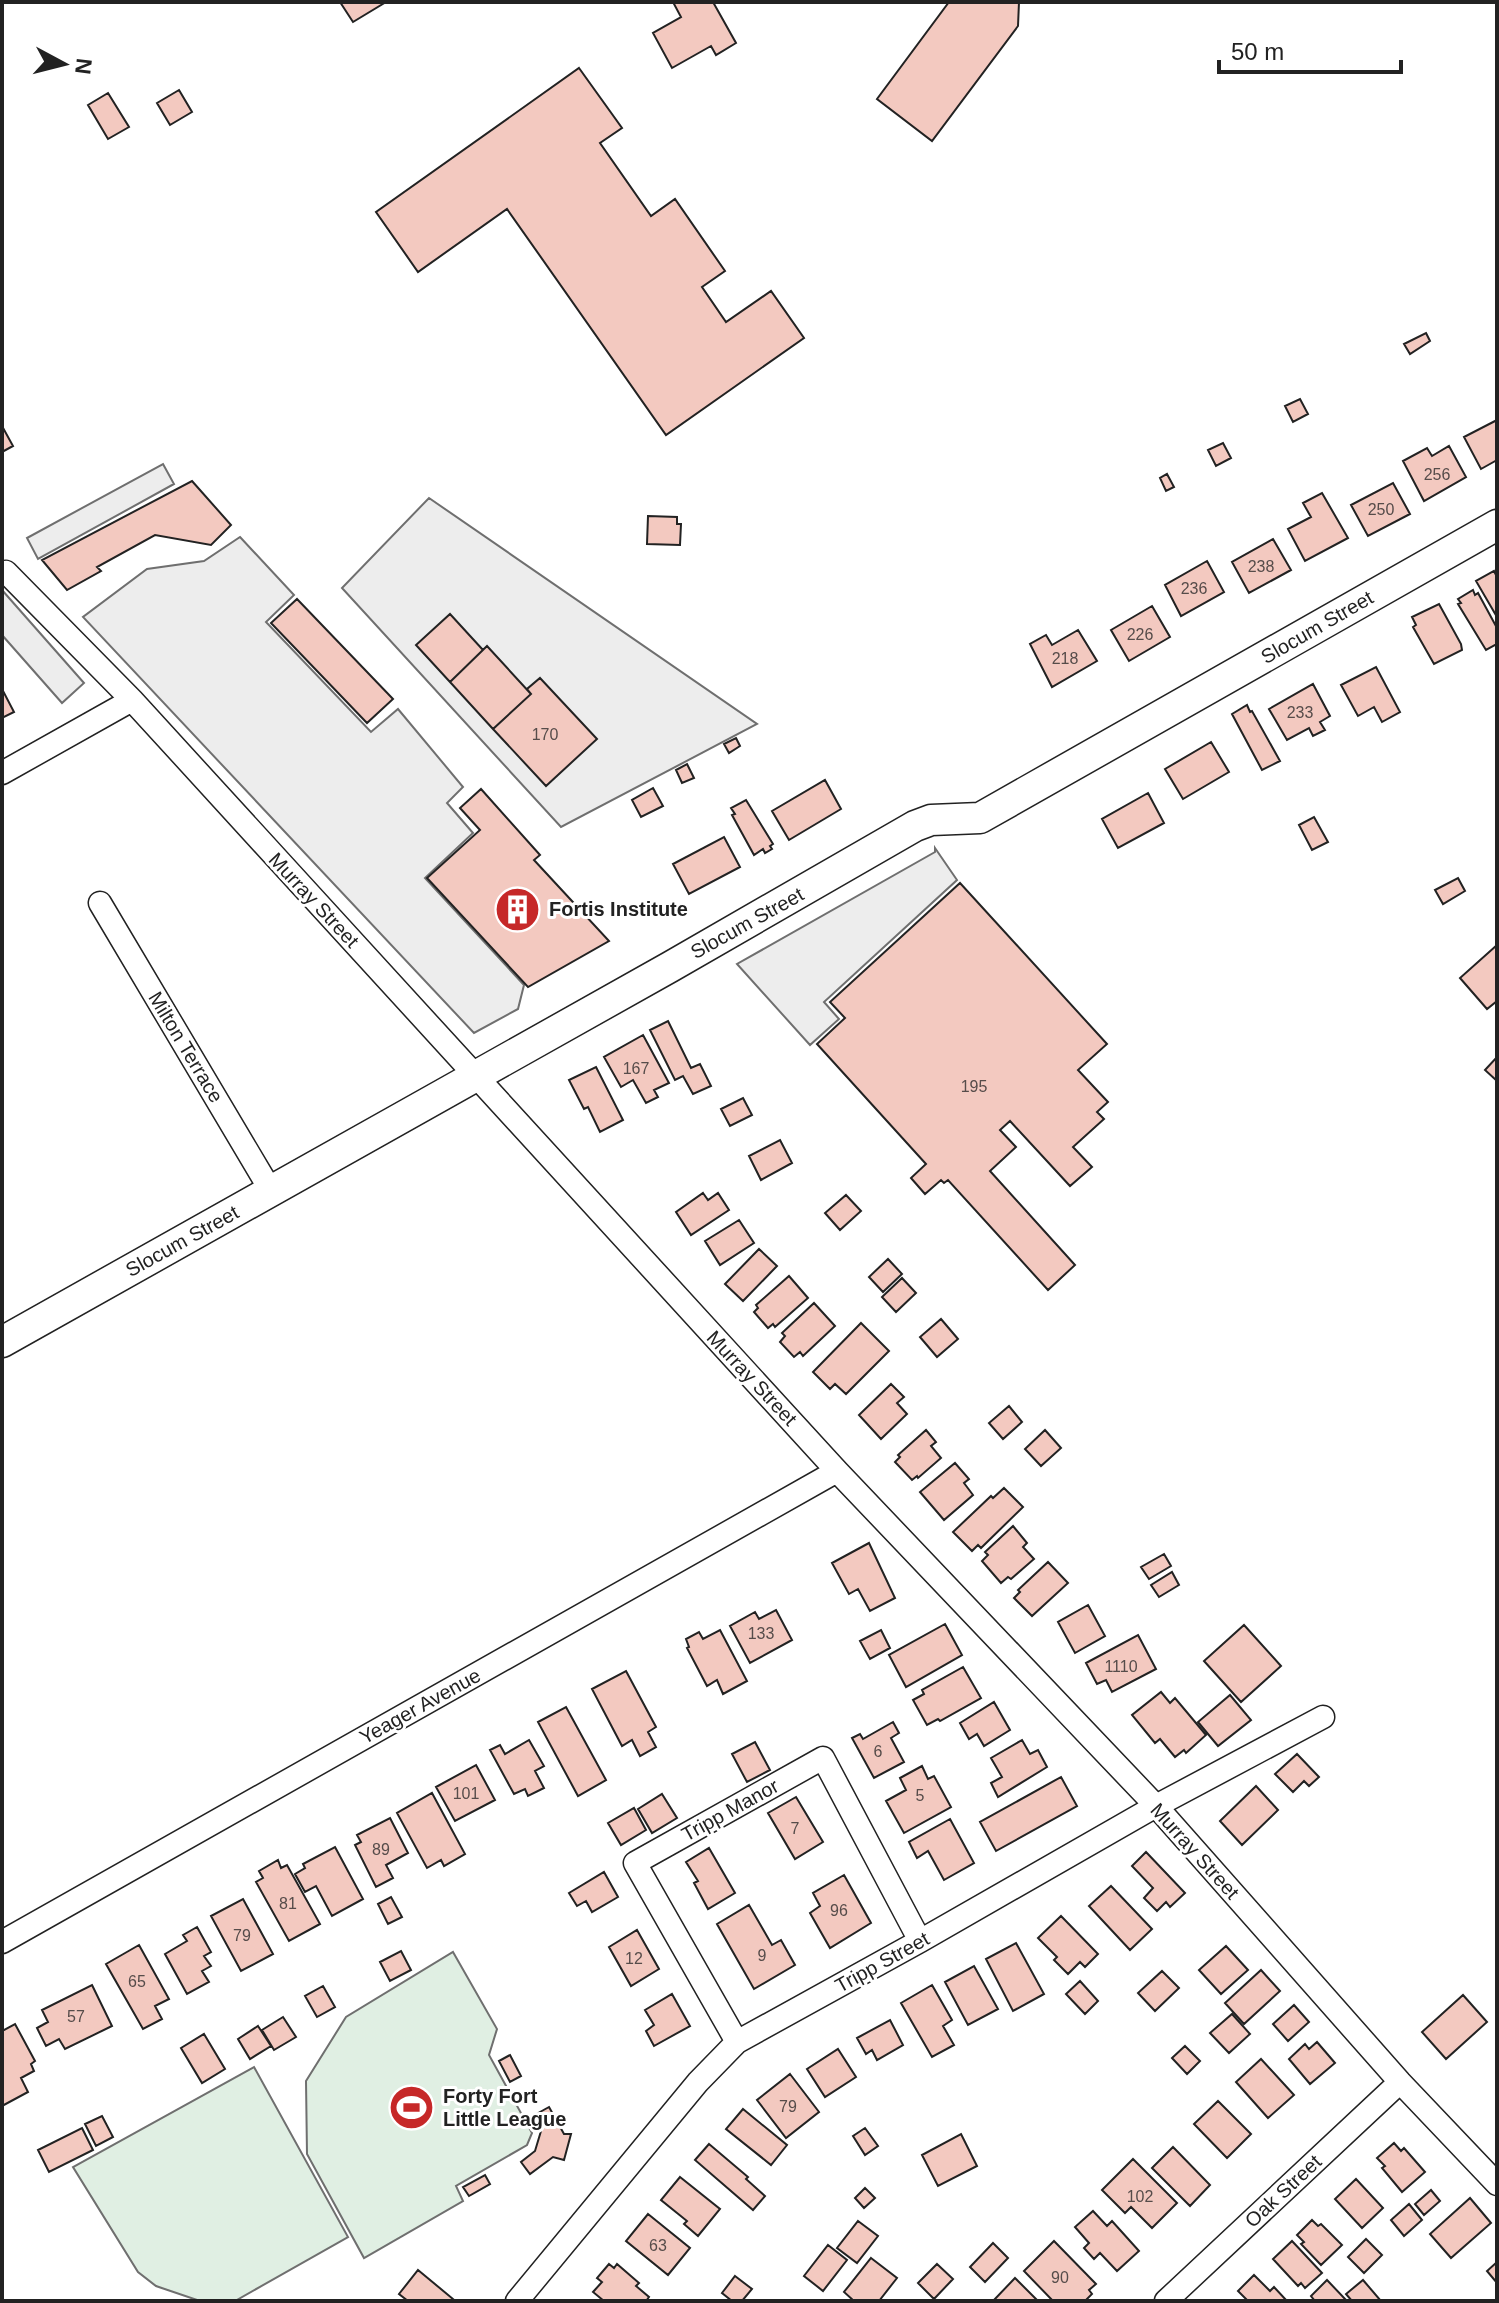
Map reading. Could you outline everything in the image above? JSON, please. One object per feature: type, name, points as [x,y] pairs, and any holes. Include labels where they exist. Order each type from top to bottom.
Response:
[{"type":"street","name":"Slocum Street","points":[[2,1342],[915,826],[931,820],[980,818],[1497,525]]},
{"type":"street","name":"Murray Street","points":[[4,573],[132,700],[837,1471],[1156,1806],[1400,2082],[1497,2184]]},
{"type":"street","points":[[2,773],[132,700]]},
{"type":"street","name":"Milton Terrace","points":[[100,903],[271,1191]]},
{"type":"street","name":"Yeager Avenue","points":[[2,1942],[837,1471]]},
{"type":"street","name":"Tripp Street","points":[[517,2301],[698,2082],[737,2042],[1156,1806],[1323,1717]]},
{"type":"street","name":"Tripp Manor","points":[[737,2042],[635,1863],[823,1758],[920,1941]]},
{"type":"street","name":"Oak Street","points":[[1166,2301],[1400,2082]]},
{"type":"green space","name":"Forty Fort Little League","points":[[453,1952],[497,2029],[489,2055],[532,2133],[527,2145],[456,2186],[463,2201],[364,2258],[307,2154],[306,2081],[346,2017]]},
{"type":"green space","points":[[254,2067],[348,2237],[235,2301],[200,2301],[156,2286],[138,2272],[73,2167]]},
{"type":"shaded area","points":[[163,464],[174,484],[38,559],[27,538]]},
{"type":"shaded area","points":[[429,498],[757,724],[561,827],[342,588]]},
{"type":"shaded area","points":[[240,537],[294,595],[266,622],[371,732],[398,709],[463,787],[447,803],[473,833],[425,878],[524,985],[518,1009],[474,1033],[83,617],[147,569],[204,561]]},
{"type":"shaded area","points":[[2,590],[84,683],[62,703],[2,635]]},
{"type":"shaded area","points":[[935,848],[957,880],[824,1002],[839,1019],[810,1045],[737,964],[935,852]]},
{"type":"building","points":[[340,2],[386,2],[353,22]]},
{"type":"building","points":[[673,2],[713,2],[736,43],[716,55],[711,46],[672,68],[653,33],[681,17]]},
{"type":"building","points":[[949,2],[1019,2],[1018,26],[932,141],[877,99]]},
{"type":"building","points":[[579,68],[622,128],[600,143],[651,216],[675,199],[725,271],[702,287],[726,322],[771,291],[804,338],[666,435],[507,209],[418,272],[376,212]]},
{"type":"building","points":[[179,90],[192,112],[170,125],[157,103]]},
{"type":"building","points":[[108,93],[129,127],[108,139],[88,105]]},
{"type":"building","points":[[1426,333],[1430,341],[1410,354],[1404,344]]},
{"type":"building","points":[[1300,399],[1308,414],[1293,422],[1285,406]]},
{"type":"building","points":[[1497,420],[1497,460],[1481,469],[1464,437]]},
{"type":"building","points":[[2,426],[13,446],[2,452]]},
{"type":"building","points":[[1223,443],[1231,458],[1216,466],[1208,450]]},
{"type":"building","points":[[1449,446],[1466,477],[1424,501],[1403,461],[1427,448],[1432,456]]},
{"type":"building","points":[[1167,474],[1174,487],[1166,491],[1160,478]]},
{"type":"building","points":[[192,481],[231,525],[211,545],[155,535],[97,567],[101,571],[67,590],[42,560]]},
{"type":"building","points":[[1393,483],[1410,514],[1368,536],[1351,505]]},
{"type":"building","points":[[1322,493],[1348,538],[1305,561],[1288,529],[1311,517],[1303,503]]},
{"type":"building","points":[[648,516],[677,517],[677,524],[681,524],[680,545],[647,544]]},
{"type":"building","points":[[1273,539],[1291,570],[1249,593],[1232,562]]},
{"type":"building","points":[[1207,561],[1224,592],[1181,616],[1165,585]]},
{"type":"building","points":[[1494,571],[1497,577],[1497,617],[1476,581]]},
{"type":"building","points":[[1473,590],[1475,595],[1478,593],[1497,628],[1497,644],[1486,650],[1458,604],[1461,603],[1458,599]]},
{"type":"building","points":[[297,599],[393,699],[367,723],[271,623]]},
{"type":"building","points":[[1439,604],[1462,650],[1434,664],[1413,627],[1416,625],[1412,617]]},
{"type":"building","points":[[1152,606],[1170,637],[1129,661],[1111,630]]},
{"type":"building","points":[[450,614],[483,650],[450,682],[416,645]]},
{"type":"building","points":[[1078,630],[1097,661],[1052,687],[1030,644],[1046,635],[1052,645]]},
{"type":"building","points":[[487,646],[531,694],[493,729],[450,682]]},
{"type":"building","points":[[1376,667],[1400,712],[1382,722],[1374,707],[1358,716],[1341,685]]},
{"type":"building","points":[[540,678],[597,739],[546,786],[493,729],[531,694],[527,689]]},
{"type":"building","points":[[1313,684],[1330,716],[1320,722],[1325,730],[1313,736],[1309,728],[1287,740],[1269,709]]},
{"type":"building","points":[[2,689],[14,712],[2,718]]},
{"type":"building","points":[[1247,705],[1280,761],[1262,770],[1232,714]]},
{"type":"building","points":[[736,738],[740,746],[729,753],[724,744]]},
{"type":"building","points":[[1211,742],[1229,772],[1183,799],[1165,769]]},
{"type":"building","points":[[687,764],[694,778],[682,783],[676,770]]},
{"type":"building","points":[[825,780],[841,809],[789,840],[772,811]]},
{"type":"building","points":[[653,788],[663,806],[641,817],[632,800]]},
{"type":"building","name":"Fortis Institute","points":[[481,789],[540,855],[534,860],[609,941],[528,987],[427,878],[480,830],[460,808]]},
{"type":"building","points":[[1148,793],[1164,823],[1118,848],[1102,819]]},
{"type":"building","points":[[746,800],[773,844],[770,846],[772,849],[765,853],[763,849],[754,855],[732,815],[735,814],[731,808]]},
{"type":"building","points":[[1314,817],[1328,842],[1312,850],[1299,825]]},
{"type":"building","points":[[724,837],[740,867],[689,894],[673,864]]},
{"type":"building","points":[[1458,878],[1465,891],[1443,904],[1435,890]]},
{"type":"building","points":[[960,883],[1107,1044],[1078,1070],[1108,1102],[1097,1112],[1104,1119],[1073,1147],[1092,1167],[1070,1186],[1010,1121],[1000,1130],[1016,1147],[990,1171],[1075,1265],[1048,1290],[948,1180],[944,1183],[941,1180],[925,1194],[911,1178],[926,1164],[817,1044],[845,1018],[830,1002]]},
{"type":"building","points":[[1497,945],[1497,1001],[1487,1009],[1460,978]]},
{"type":"building","points":[[668,1021],[691,1068],[700,1064],[711,1086],[693,1094],[683,1076],[675,1080],[650,1030]]},
{"type":"building","points":[[643,1035],[669,1083],[654,1090],[658,1097],[646,1103],[633,1080],[621,1087],[604,1057]]},
{"type":"building","points":[[1497,1057],[1497,1081],[1485,1070]]},
{"type":"building","points":[[596,1067],[623,1120],[600,1132],[588,1107],[584,1109],[569,1080]]},
{"type":"building","points":[[743,1098],[752,1115],[730,1126],[721,1109]]},
{"type":"building","points":[[780,1140],[792,1163],[761,1180],[749,1156]]},
{"type":"building","points":[[703,1193],[708,1200],[718,1193],[729,1210],[691,1235],[676,1212]]},
{"type":"building","points":[[846,1195],[861,1211],[840,1230],[825,1213]]},
{"type":"building","points":[[739,1220],[754,1243],[720,1265],[705,1241]]},
{"type":"building","points":[[759,1249],[777,1266],[743,1301],[725,1284]]},
{"type":"building","points":[[888,1259],[902,1274],[883,1292],[869,1277]]},
{"type":"building","points":[[789,1276],[808,1298],[775,1327],[773,1324],[768,1328],[754,1312],[758,1308],[756,1305]]},
{"type":"building","points":[[902,1278],[916,1293],[896,1312],[882,1297]]},
{"type":"building","points":[[814,1303],[835,1326],[803,1356],[800,1352],[794,1357],[780,1342],[785,1336],[782,1333]]},
{"type":"building","points":[[941,1319],[958,1339],[937,1357],[920,1337]]},
{"type":"building","points":[[861,1323],[889,1351],[846,1394],[835,1384],[830,1389],[813,1372]]},
{"type":"building","points":[[891,1384],[904,1397],[897,1403],[907,1414],[881,1439],[859,1415]]},
{"type":"building","points":[[1009,1406],[1022,1422],[1003,1439],[989,1423]]},
{"type":"building","points":[[926,1430],[936,1442],[931,1446],[941,1458],[912,1480],[895,1462],[900,1457],[898,1455]]},
{"type":"building","points":[[1045,1430],[1061,1448],[1041,1466],[1025,1449]]},
{"type":"building","points":[[955,1463],[969,1479],[964,1483],[973,1495],[944,1520],[920,1492]]},
{"type":"building","points":[[1004,1488],[1023,1507],[981,1548],[978,1545],[972,1551],[953,1532],[991,1496],[993,1498]]},
{"type":"building","points":[[1013,1526],[1027,1543],[1023,1547],[1034,1559],[1011,1579],[1008,1577],[1001,1583],[982,1561],[988,1555],[985,1552]]},
{"type":"building","points":[[869,1543],[895,1598],[870,1611],[858,1589],[849,1594],[832,1563]]},
{"type":"building","points":[[1164,1554],[1171,1566],[1149,1579],[1141,1567]]},
{"type":"building","points":[[1048,1562],[1068,1583],[1032,1616],[1014,1598],[1020,1592],[1018,1590]]},
{"type":"building","points":[[1172,1572],[1179,1585],[1159,1597],[1151,1585]]},
{"type":"building","points":[[1088,1605],[1105,1636],[1075,1653],[1058,1622]]},
{"type":"building","points":[[776,1610],[792,1640],[750,1663],[730,1626],[755,1612],[759,1619]]},
{"type":"building","points":[[945,1624],[962,1655],[906,1687],[889,1655]]},
{"type":"building","points":[[1244,1625],[1281,1666],[1241,1702],[1204,1661]]},
{"type":"building","points":[[720,1630],[747,1681],[723,1694],[717,1680],[707,1686],[687,1648],[686,1639],[699,1632],[703,1639]]},
{"type":"building","points":[[881,1630],[890,1648],[870,1659],[860,1641]]},
{"type":"building","points":[[1138,1635],[1156,1669],[1112,1692],[1106,1680],[1097,1684],[1086,1663]]},
{"type":"building","points":[[963,1667],[981,1698],[927,1725],[913,1700],[924,1694],[922,1690]]},
{"type":"building","points":[[626,1671],[656,1727],[648,1732],[656,1747],[640,1756],[632,1740],[622,1746],[592,1689]]},
{"type":"building","points":[[1161,1692],[1170,1703],[1175,1698],[1206,1735],[1186,1753],[1184,1750],[1175,1757],[1160,1739],[1155,1743],[1132,1715]]},
{"type":"building","points":[[1230,1695],[1251,1720],[1218,1746],[1198,1722]]},
{"type":"building","points":[[994,1702],[1010,1730],[984,1746],[977,1734],[969,1739],[960,1723]]},
{"type":"building","points":[[566,1707],[606,1780],[578,1796],[538,1722]]},
{"type":"building","points":[[893,1722],[899,1733],[891,1738],[904,1762],[874,1778],[852,1738],[860,1734],[863,1739]]},
{"type":"building","points":[[529,1740],[544,1766],[535,1771],[544,1788],[528,1796],[525,1789],[514,1794],[490,1750],[500,1745],[505,1754]]},
{"type":"building","points":[[1022,1740],[1030,1754],[1038,1750],[1047,1767],[998,1797],[991,1783],[1002,1777],[991,1758]]},
{"type":"building","points":[[755,1742],[770,1770],[747,1782],[732,1754]]},
{"type":"building","points":[[1297,1754],[1319,1777],[1309,1786],[1304,1781],[1293,1792],[1275,1774]]},
{"type":"building","points":[[476,1765],[495,1800],[455,1821],[436,1787]]},
{"type":"building","points":[[922,1766],[928,1779],[934,1776],[951,1807],[904,1833],[886,1801],[906,1790],[900,1778]]},
{"type":"building","points":[[1061,1777],[1077,1806],[996,1851],[980,1822]]},
{"type":"building","points":[[1256,1786],[1278,1810],[1242,1845],[1220,1821]]},
{"type":"building","points":[[432,1793],[465,1854],[444,1866],[441,1860],[427,1868],[397,1813]]},
{"type":"building","points":[[662,1794],[677,1818],[652,1833],[638,1809]]},
{"type":"building","points":[[796,1797],[823,1842],[795,1859],[768,1813]]},
{"type":"building","points":[[634,1808],[646,1830],[621,1845],[608,1823]]},
{"type":"building","points":[[390,1818],[408,1853],[386,1865],[393,1878],[376,1887],[355,1845],[361,1842],[357,1835]]},
{"type":"building","points":[[950,1819],[974,1863],[944,1880],[928,1851],[917,1858],[909,1842]]},
{"type":"building","points":[[335,1847],[363,1899],[332,1916],[316,1886],[305,1892],[295,1874],[305,1868],[303,1864]]},
{"type":"building","points":[[709,1848],[735,1893],[708,1909],[694,1883],[698,1881],[686,1862]]},
{"type":"building","points":[[1146,1852],[1185,1893],[1170,1907],[1166,1902],[1157,1911],[1144,1898],[1153,1888],[1132,1866]]},
{"type":"building","points":[[278,1860],[281,1868],[287,1865],[320,1924],[289,1941],[256,1882],[263,1878],[259,1871]]},
{"type":"building","points":[[604,1872],[618,1897],[592,1912],[586,1901],[577,1906],[569,1893]]},
{"type":"building","points":[[844,1875],[871,1923],[830,1948],[810,1913],[820,1906],[813,1893]]},
{"type":"building","points":[[1111,1886],[1152,1929],[1130,1950],[1089,1906]]},
{"type":"building","points":[[391,1897],[402,1917],[388,1924],[378,1904]]},
{"type":"building","points":[[243,1899],[273,1954],[241,1971],[211,1916]]},
{"type":"building","points":[[749,1905],[772,1945],[781,1940],[795,1965],[754,1989],[717,1924]]},
{"type":"building","points":[[1061,1916],[1098,1954],[1085,1967],[1080,1962],[1068,1974],[1054,1960],[1057,1957],[1038,1938]]},
{"type":"building","points":[[197,1927],[211,1952],[204,1956],[211,1966],[202,1971],[209,1982],[187,1994],[165,1954],[187,1941],[183,1935]]},
{"type":"building","points":[[637,1930],[659,1969],[631,1986],[609,1947]]},
{"type":"building","points":[[1016,1943],[1044,1994],[1013,2011],[986,1959]]},
{"type":"building","points":[[139,1945],[169,1999],[155,2006],[162,2019],[143,2029],[106,1964]]},
{"type":"building","points":[[1226,1946],[1248,1970],[1221,1994],[1199,1970]]},
{"type":"building","points":[[401,1951],[411,1970],[390,1981],[380,1962]]},
{"type":"building","points":[[974,1966],[998,2009],[968,2025],[945,1982]]},
{"type":"building","points":[[1261,1970],[1280,1991],[1244,2024],[1225,2003]]},
{"type":"building","points":[[1162,1971],[1179,1988],[1155,2011],[1138,1993]]},
{"type":"building","points":[[1080,1981],[1098,2001],[1085,2014],[1066,1994]]},
{"type":"building","points":[[92,1985],[112,2026],[65,2049],[59,2039],[46,2046],[37,2028],[48,2022],[42,2010]]},
{"type":"building","points":[[932,1985],[952,2020],[943,2026],[954,2045],[932,2057],[901,2003]]},
{"type":"building","points":[[323,1986],[335,2007],[317,2017],[305,1996]]},
{"type":"building","points":[[672,1994],[690,2026],[654,2046],[646,2031],[654,2025],[645,2010]]},
{"type":"building","points":[[1463,1995],[1487,2022],[1446,2059],[1422,2032]]},
{"type":"building","points":[[1294,2005],[1309,2022],[1288,2041],[1273,2024]]},
{"type":"building","points":[[1232,2014],[1250,2034],[1229,2053],[1210,2033]]},
{"type":"building","points":[[283,2017],[296,2037],[274,2050],[262,2030]]},
{"type":"building","points":[[890,2020],[903,2045],[877,2060],[872,2050],[866,2054],[857,2038]]},
{"type":"building","points":[[15,2024],[35,2061],[31,2064],[34,2071],[21,2078],[28,2092],[2,2106],[2,2031]]},
{"type":"building","points":[[258,2026],[271,2046],[250,2059],[238,2039]]},
{"type":"building","points":[[204,2034],[225,2069],[202,2083],[181,2048]]},
{"type":"building","points":[[1317,2042],[1335,2063],[1310,2084],[1289,2059],[1305,2044],[1309,2049]]},
{"type":"building","points":[[1185,2046],[1200,2061],[1187,2074],[1172,2058]]},
{"type":"building","points":[[838,2049],[856,2077],[825,2097],[807,2069]]},
{"type":"building","points":[[510,2055],[521,2076],[510,2082],[499,2061]]},
{"type":"building","points":[[1261,2059],[1294,2095],[1268,2118],[1236,2082]]},
{"type":"building","points":[[790,2074],[819,2112],[786,2138],[757,2100]]},
{"type":"building","points":[[1218,2101],[1251,2134],[1227,2158],[1194,2124]]},
{"type":"building","points":[[549,2107],[564,2134],[571,2134],[564,2160],[553,2157],[530,2174],[521,2162],[535,2151],[541,2131],[531,2117]]},
{"type":"building","points":[[743,2109],[787,2145],[771,2165],[726,2129]]},
{"type":"building","points":[[102,2116],[113,2137],[96,2146],[85,2124]]},
{"type":"building","points":[[82,2128],[93,2150],[49,2172],[38,2150]]},
{"type":"building","points":[[865,2128],[878,2146],[865,2155],[853,2136]]},
{"type":"building","points":[[961,2134],[977,2166],[938,2186],[922,2155]]},
{"type":"building","points":[[1394,2143],[1401,2151],[1404,2148],[1425,2172],[1402,2192],[1377,2158]]},
{"type":"building","points":[[709,2144],[765,2196],[753,2210],[695,2160]]},
{"type":"building","points":[[1173,2147],[1210,2185],[1190,2206],[1152,2168]]},
{"type":"building","points":[[1133,2159],[1177,2203],[1152,2228],[1131,2207],[1125,2213],[1102,2190]]},
{"type":"building","points":[[485,2175],[490,2184],[469,2196],[463,2187]]},
{"type":"building","points":[[680,2177],[720,2209],[698,2236],[684,2224],[687,2221],[661,2200]]},
{"type":"building","points":[[1356,2179],[1383,2208],[1362,2228],[1335,2199]]},
{"type":"building","points":[[865,2188],[875,2198],[864,2208],[855,2198]]},
{"type":"building","points":[[1431,2190],[1440,2201],[1424,2215],[1415,2204]]},
{"type":"building","points":[[1470,2198],[1491,2223],[1451,2258],[1430,2234]]},
{"type":"building","points":[[1409,2204],[1422,2220],[1404,2236],[1391,2220]]},
{"type":"building","points":[[1093,2211],[1107,2226],[1112,2221],[1139,2251],[1117,2271],[1100,2253],[1094,2259],[1084,2248],[1089,2243],[1075,2227]]},
{"type":"building","points":[[648,2214],[690,2248],[668,2275],[626,2241]]},
{"type":"building","points":[[1312,2220],[1318,2226],[1321,2224],[1342,2245],[1321,2265],[1301,2244],[1304,2242],[1297,2235]]},
{"type":"building","points":[[858,2221],[878,2236],[857,2263],[837,2248]]},
{"type":"building","points":[[1366,2239],[1382,2255],[1364,2273],[1348,2257]]},
{"type":"building","points":[[1054,2241],[1096,2284],[1089,2290],[1092,2294],[1085,2301],[1053,2301],[1024,2271]]},
{"type":"building","points":[[1292,2241],[1322,2273],[1305,2288],[1301,2283],[1298,2286],[1273,2259]]},
{"type":"building","points":[[993,2243],[1008,2258],[985,2282],[970,2267]]},
{"type":"building","points":[[828,2245],[847,2260],[823,2291],[804,2276]]},
{"type":"building","points":[[871,2258],[897,2278],[879,2301],[854,2301],[844,2292]]},
{"type":"building","points":[[1497,2262],[1497,2283],[1487,2271]]},
{"type":"building","points":[[609,2264],[614,2268],[617,2264],[639,2283],[636,2286],[649,2297],[646,2301],[604,2301],[593,2292],[602,2282],[597,2278]]},
{"type":"building","points":[[937,2264],[953,2279],[934,2299],[918,2283]]},
{"type":"building","points":[[418,2270],[453,2299],[408,2301],[399,2294]]},
{"type":"building","points":[[1254,2275],[1270,2291],[1274,2287],[1287,2301],[1248,2301],[1238,2291]]},
{"type":"building","points":[[735,2276],[752,2289],[742,2301],[732,2301],[722,2293]]},
{"type":"building","points":[[1015,2278],[1038,2301],[993,2301]]},
{"type":"building","points":[[1327,2280],[1345,2301],[1315,2301],[1311,2296]]},
{"type":"building","points":[[1363,2280],[1381,2301],[1352,2301],[1346,2294]]},
{"type":"place","name":"Fortis Institute","points":[[518,909]]},
{"type":"place","name":"Forty Fort Little League","points":[[412,2107]]}]
